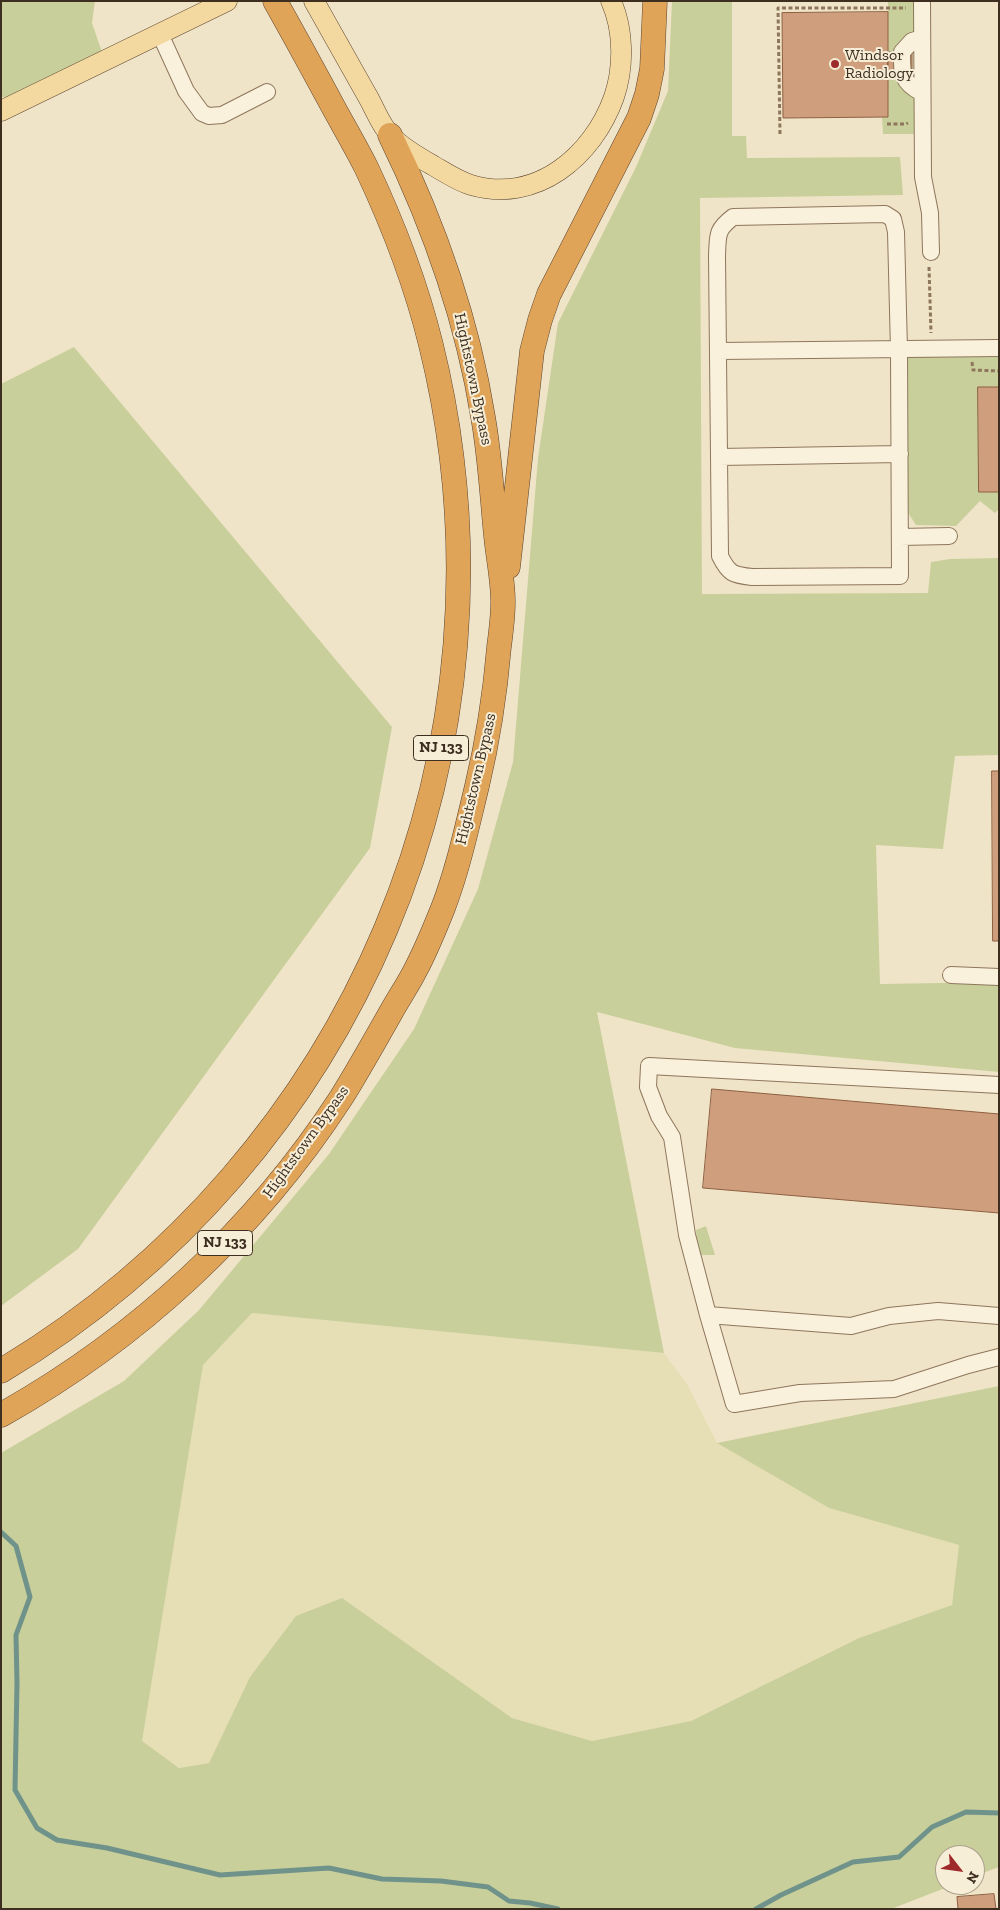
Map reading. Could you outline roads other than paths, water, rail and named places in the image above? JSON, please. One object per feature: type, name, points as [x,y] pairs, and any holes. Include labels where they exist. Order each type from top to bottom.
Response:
[{"type":"highway","name":"Hightstown Bypass","points":[[1,1371],[66,1329],[150,1262],[197,1218],[240,1170],[280,1119],[316,1066],[348,1010],[377,952],[417,846],[430,800],[444,736],[451,688],[458,560],[456,499],[449,436],[432,352],[410,274],[391,223],[365,165],[275,1]]},
{"type":"highway","points":[[503,600],[515,517],[532,351],[549,294],[639,118],[647,94],[652,69],[655,1]]},
{"type":"highway","name":"Hightstown Bypass","points":[[1,1415],[29,1400],[88,1360],[144,1318],[188,1280],[258,1207],[301,1155],[340,1100],[418,967],[444,904],[465,834],[486,746],[496,680],[503,600],[491,469],[475,370],[458,305],[437,242],[412,180],[390,136]]},
{"type":"main road","points":[[1,111],[160,34],[201,6],[227,1]]},
{"type":"main road","name":"Hightstown Bypass","points":[[314,1],[390,136]]},
{"type":"main road","points":[[390,136],[423,160],[452,177],[472,185],[510,188],[545,179],[562,170],[594,138],[610,108],[618,86],[621,65],[621,43],[611,1]]},
{"type":"main road","points":[[1,97],[29,98]]},
{"type":"lane","points":[[922,1],[924,177],[930,213],[931,252]]},
{"type":"lane","points":[[160,34],[186,91],[202,114],[209,116],[222,115],[267,92]]},
{"type":"lane","points":[[885,214],[893,219],[896,232],[899,350],[900,576],[752,577],[736,575],[727,570],[720,556],[717,256],[718,237],[721,226],[733,217],[885,214]]},
{"type":"lane","points":[[718,351],[999,348]]},
{"type":"lane","points":[[719,457],[900,454]]},
{"type":"lane","points":[[900,537],[950,536]]},
{"type":"lane","points":[[951,975],[999,977]]},
{"type":"lane","points":[[999,1085],[649,1066],[648,1087],[659,1116],[672,1137],[687,1235],[734,1404],[800,1393],[894,1389],[999,1357]]},
{"type":"lane","points":[[708,1315],[850,1326],[889,1316],[938,1311],[999,1316]]},
{"type":"waterway","points":[[1,1532],[16,1546],[30,1597],[16,1635],[15,1790],[37,1828],[57,1840],[107,1848],[220,1875],[329,1868],[382,1879],[441,1881],[488,1887],[509,1901],[558,1909]]},
{"type":"waterway","points":[[756,1909],[781,1895],[853,1862],[899,1857],[932,1827],[966,1812],[999,1813]]},
{"type":"place","name":"Windsor Radiology","points":[[835,64]]}]
